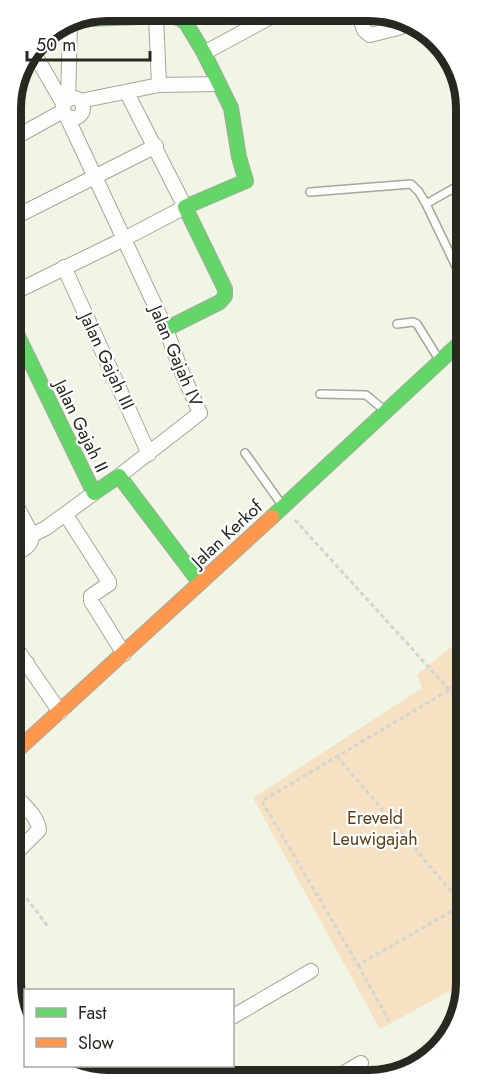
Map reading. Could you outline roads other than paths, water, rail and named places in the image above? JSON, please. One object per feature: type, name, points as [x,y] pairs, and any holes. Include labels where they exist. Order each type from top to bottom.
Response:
[{"type":"street","points":[[156,21],[159,85]]},
{"type":"street","points":[[21,289],[185,207],[246,181],[237,148],[231,108],[204,52],[183,21]]},
{"type":"street","points":[[204,52],[263,21]]},
{"type":"street","points":[[361,21],[364,30],[369,35],[400,27]]},
{"type":"street","points":[[393,25],[394,29]]},
{"type":"street","points":[[68,107],[70,31]]},
{"type":"street","points":[[37,58],[68,107],[94,178],[124,239]]},
{"type":"street","points":[[21,134],[68,107],[159,85],[219,84]]},
{"type":"street","points":[[127,93],[156,146],[225,289],[225,296],[220,302],[166,329]]},
{"type":"street","points":[[21,214],[156,146]]},
{"type":"street","name":"Jalan Gajah IV","points":[[119,476],[200,413],[166,329],[124,239]]},
{"type":"street","name":"Jalan Gajah III","points":[[64,267],[149,454]]},
{"type":"street","name":"Jalan Gajah II","points":[[21,343],[94,494],[119,476],[200,583]]},
{"type":"street","name":"Jalan Kerkof","points":[[21,747],[456,346]]},
{"type":"street","points":[[21,551],[29,546],[32,535],[66,515],[94,494]]},
{"type":"street","points":[[66,515],[110,584],[91,596],[91,601],[124,654]]},
{"type":"street","points":[[21,526],[32,535]]},
{"type":"street","points":[[21,655],[60,712]]},
{"type":"street","points":[[21,667],[27,663]]},
{"type":"street","points":[[21,802],[37,821],[39,827],[39,830],[21,848]]},
{"type":"street","points":[[234,1016],[311,971]]},
{"type":"street","points":[[350,1070],[362,1063]]},
{"type":"lane","points":[[310,192],[411,184],[426,204],[456,266]]},
{"type":"lane","points":[[426,204],[456,187]]},
{"type":"lane","points":[[397,324],[408,322],[417,324],[439,361]]},
{"type":"lane","points":[[320,394],[366,395],[385,411]]},
{"type":"lane","points":[[244,453],[282,506]]},
{"type":"park label","name":"Ereveld Leuwigajah","points":[[375,828]]}]
